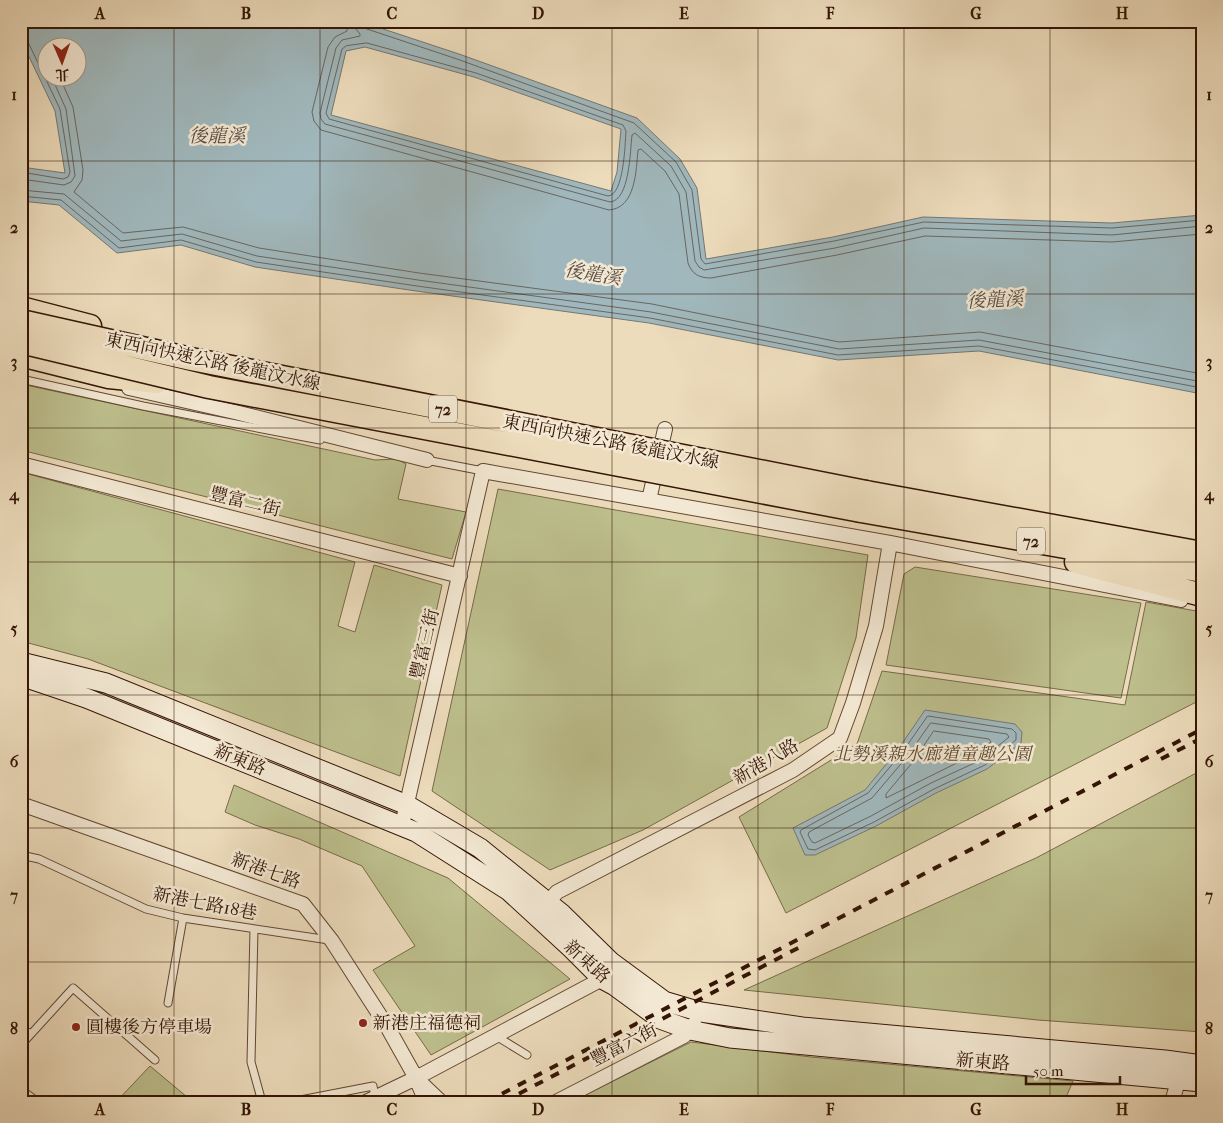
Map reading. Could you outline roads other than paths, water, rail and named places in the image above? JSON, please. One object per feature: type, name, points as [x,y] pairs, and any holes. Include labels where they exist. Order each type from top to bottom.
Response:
[{"type":"highway","points":[[21,308],[105,330],[190,359]]},
{"type":"highway","name":"東西向快速公路 後龍汶水線","points":[[21,321],[190,359],[863,501],[905,518],[1202,571]]},
{"type":"highway","name":"東西向快速公路 後龍汶水線","points":[[21,342],[210,387],[863,501],[1202,553]]},
{"type":"highway","points":[[21,354],[109,377],[210,387]]},
{"type":"highway","points":[[905,518],[1202,595]]},
{"type":"main road","name":"新東路","points":[[21,662],[106,683],[407,805],[480,848],[542,909],[664,1001],[701,1012],[802,1027],[1165,1060],[1188,1069],[1202,1082]]},
{"type":"main road","name":"新東路","points":[[21,676],[86,698],[416,832],[509,892],[542,909],[571,948],[602,979],[615,986],[660,1019],[690,1030],[730,1038],[1188,1069]]},
{"type":"street","points":[[21,362],[426,460]]},
{"type":"street","points":[[649,500],[665,429]]},
{"type":"street","name":"豐富二街","points":[[21,464],[460,576]]},
{"type":"street","points":[[483,471],[890,544],[1202,604]]},
{"type":"street","name":"豐富三街","points":[[402,825],[483,471]]},
{"type":"street","name":"新港八路","points":[[542,909],[557,892],[793,770],[840,738],[853,703],[876,626],[890,544]]},
{"type":"street","name":"新港七路","points":[[21,804],[302,904],[332,941],[388,1028],[416,1078],[426,1102]]},
{"type":"street","points":[[370,1099],[416,1078],[602,979],[611,962]]},
{"type":"street","name":"豐富六街","points":[[556,1102],[684,1036],[701,1012]]},
{"type":"street","points":[[1172,1102],[1188,1069]]},
{"type":"street","name":"新港七路","points":[[416,1078],[441,1102]]},
{"type":"street","points":[[21,1094],[32,1102]]},
{"type":"lane","points":[[21,379],[143,406],[483,471]]},
{"type":"lane","name":"新港七路18巷","points":[[21,855],[39,859],[146,909],[183,918],[332,941]]},
{"type":"lane","points":[[168,1003],[183,918]]},
{"type":"lane","points":[[254,930],[251,1062],[262,1102]]},
{"type":"lane","points":[[21,1045],[73,988],[155,1060]]},
{"type":"lane","points":[[21,1028],[31,1034]]},
{"type":"lane","points":[[496,1036],[527,1055]]},
{"type":"lane","points":[[290,1102],[373,1086],[370,1099]]},
{"type":"water","name":"後龍溪","points":[[21,21],[359,21],[459,54],[637,118],[680,159],[697,188],[706,259],[833,237],[923,217],[1112,223],[1202,215],[1202,394],[979,351],[838,360],[649,323],[255,267],[181,245],[117,253],[59,205],[21,201],[21,167],[65,173],[55,111],[44,88],[88,88],[88,38],[38,38],[38,76],[21,40]],"holes":[[[365,47],[474,77],[621,129],[617,172],[611,191],[331,115],[346,51]]]},
{"type":"water","points":[[925,710],[1015,724],[1022,732],[1021,743],[987,769],[815,855],[805,855],[793,828],[865,790],[897,751]]},
{"type":"railway","points":[[486,1102],[1202,729]]},
{"type":"railway","points":[[1161,759],[1202,738]]},
{"type":"railway","points":[[503,1102],[800,947]]},
{"type":"place","name":"新港庄福德祠","points":[[363,1023]]},
{"type":"place","name":"圓樓後方停車場","points":[[76,1027]]},
{"type":"park label","name":"北勢溪親水廊道童趣公園","points":[[932,754]]}]
